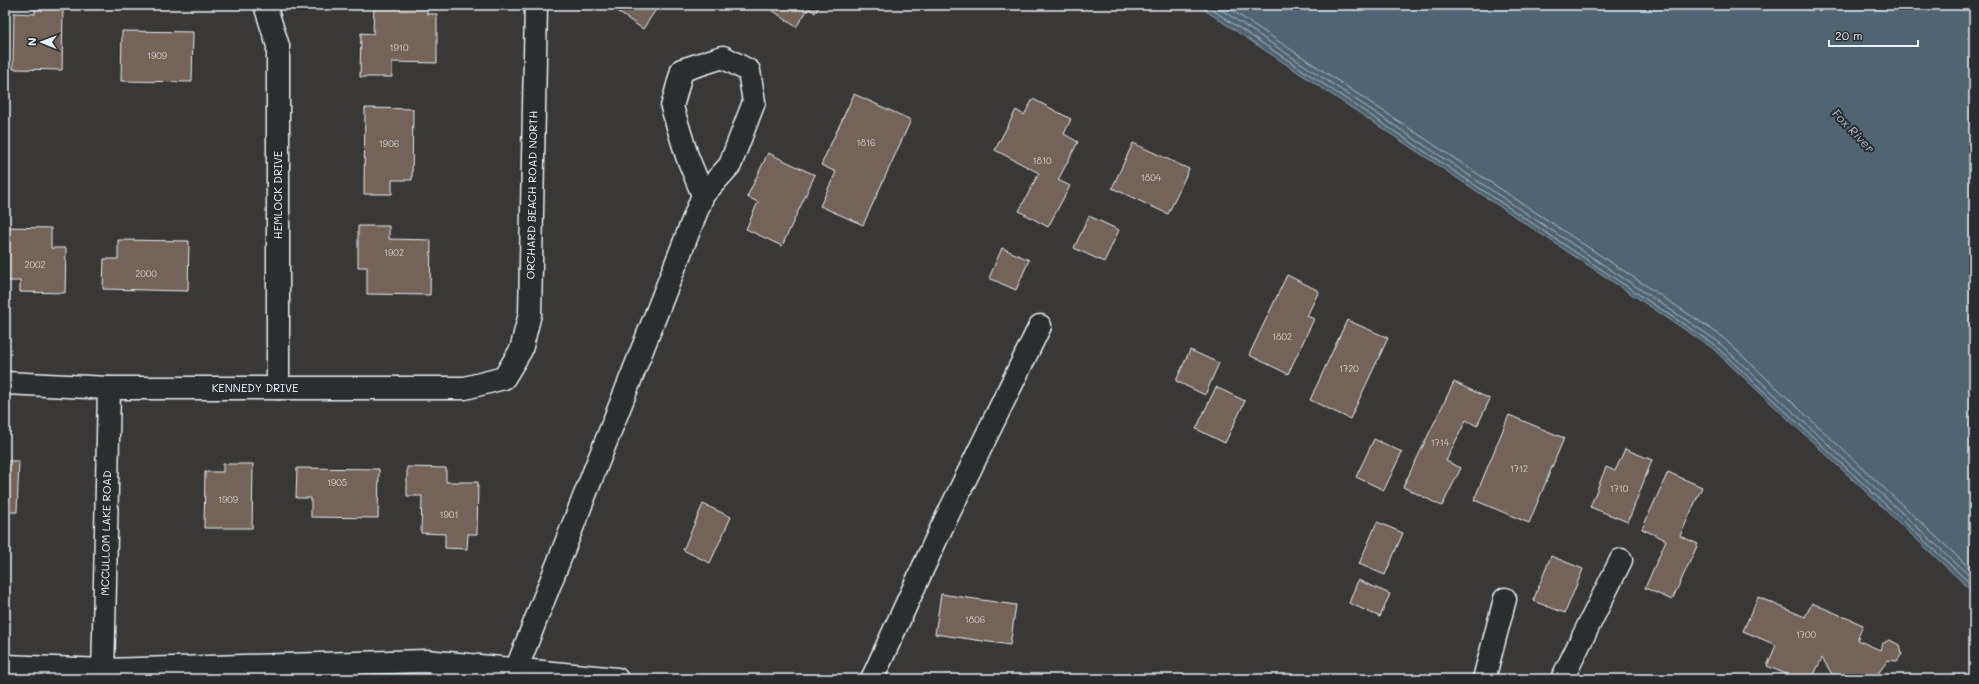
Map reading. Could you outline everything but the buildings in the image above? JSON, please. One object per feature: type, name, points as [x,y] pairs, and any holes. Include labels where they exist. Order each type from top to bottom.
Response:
[{"type":"street","name":"HEMLOCK DRIVE","points":[[265,5],[278,46],[278,388]]},
{"type":"street","name":"ORCHARD BEACH ROAD NORTH","points":[[504,378],[521,350],[530,314],[536,5]]},
{"type":"street","points":[[516,674],[703,195],[730,165],[754,102],[749,71],[723,57],[682,70],[672,107],[687,156],[703,195]]},
{"type":"street","points":[[872,679],[940,531],[1040,326]]},
{"type":"street","name":"KENNEDY DRIVE","points":[[5,383],[109,388],[465,388],[504,378]]},
{"type":"street","name":"MCCULLOM LAKE ROAD","points":[[103,674],[109,388]]},
{"type":"street","points":[[1562,679],[1621,560]]},
{"type":"street","points":[[1484,679],[1505,599]]},
{"type":"street","points":[[5,666],[103,674],[426,661],[516,674],[617,679]]},
{"type":"water","name":"Fox River","points":[[1197,5],[1974,5],[1974,593],[1711,347]]}]
